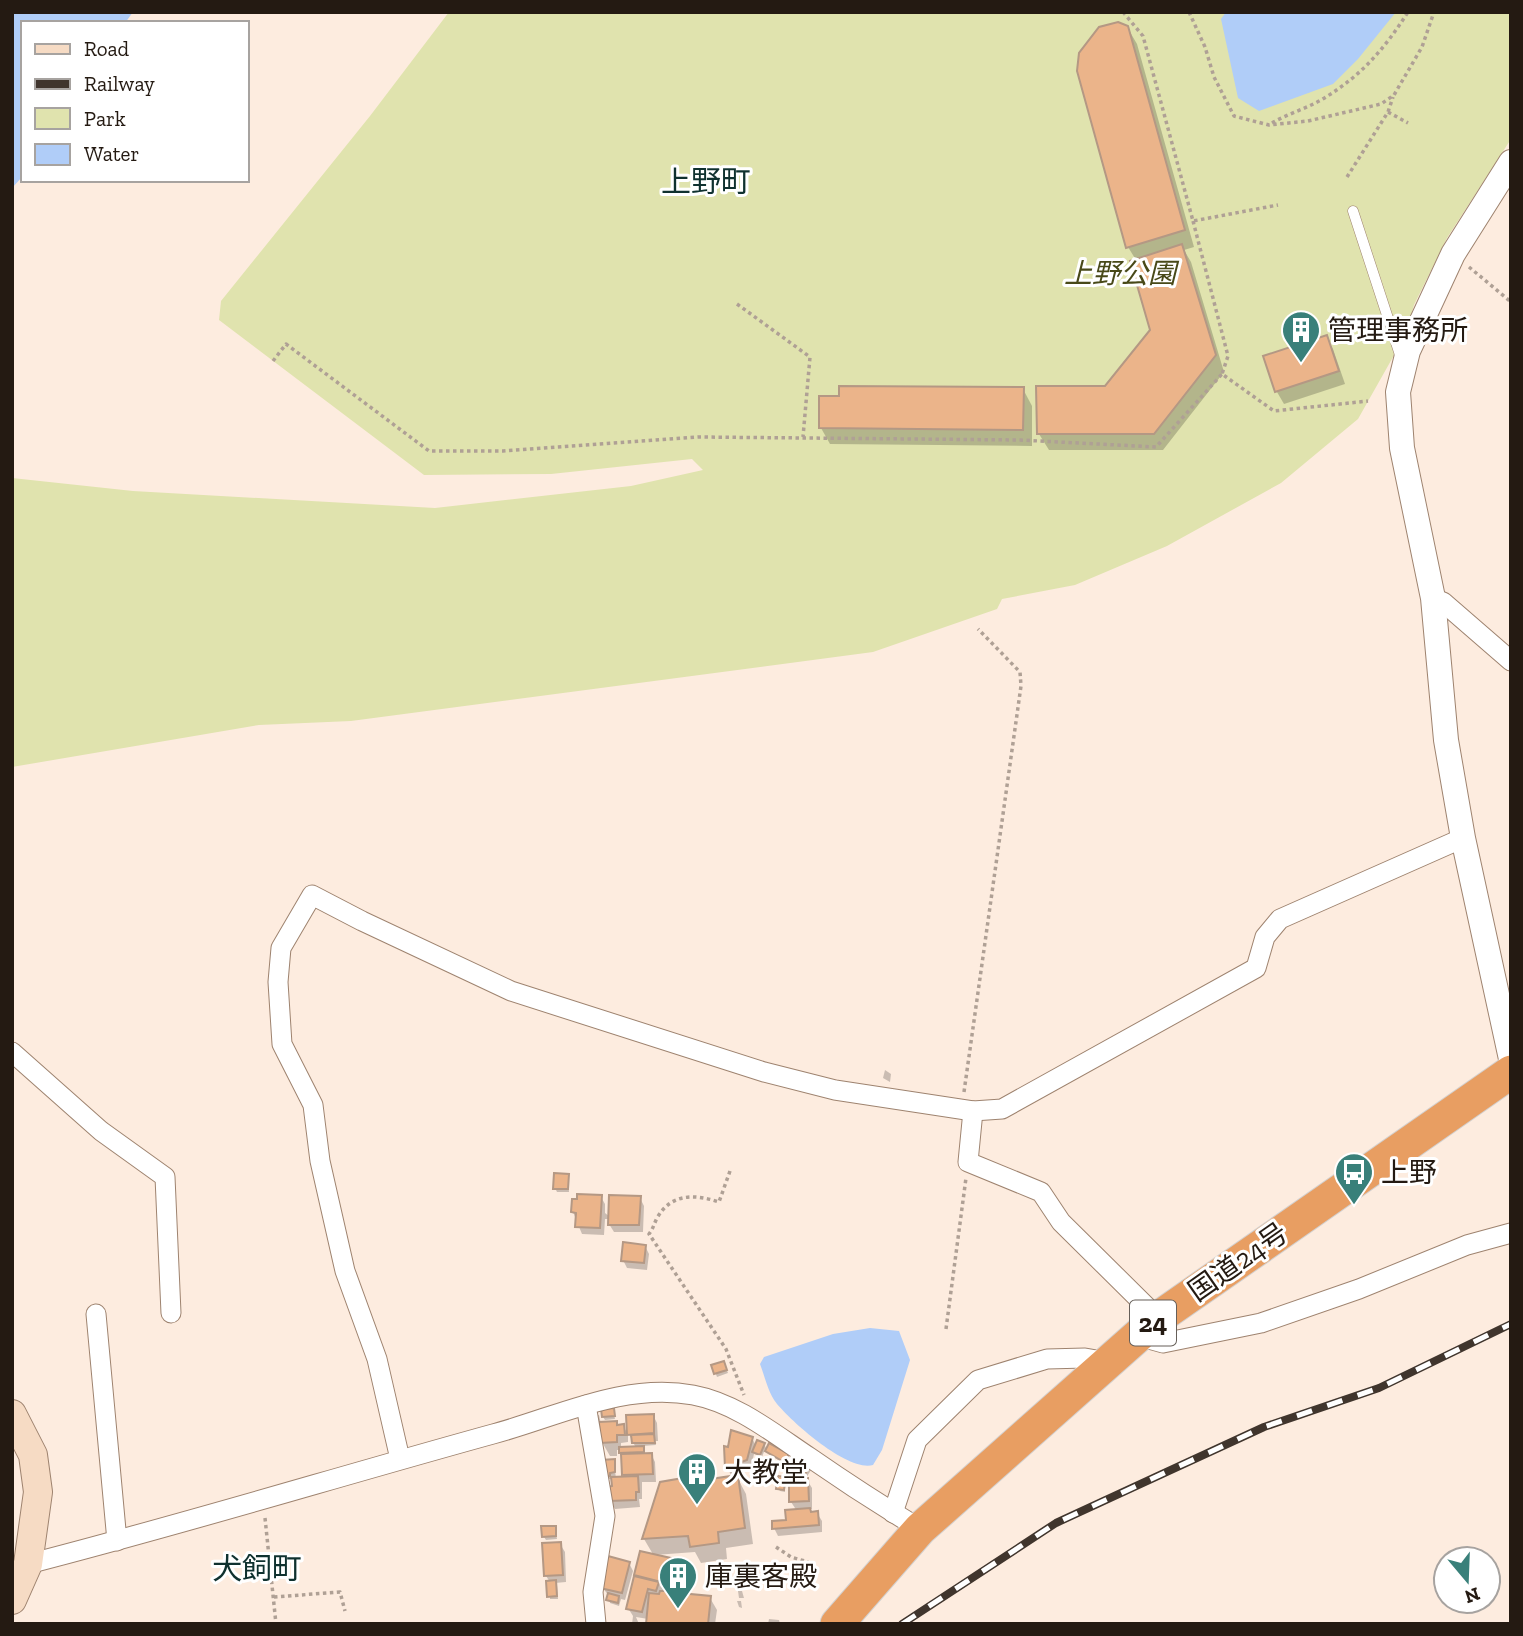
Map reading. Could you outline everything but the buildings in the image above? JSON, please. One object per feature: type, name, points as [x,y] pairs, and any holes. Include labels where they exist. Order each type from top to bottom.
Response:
[{"type":"highway","name":"国道24号","points":[[854,1617],[906,1521],[1108,1362],[1148,1327],[1511,1072]]},
{"type":"main road","points":[[12,1414],[33,1455],[38,1492],[28,1564],[12,1600]]},
{"type":"street","points":[[1511,162],[1453,254],[1409,351],[1398,393],[1402,448],[1433,598],[1446,740],[1463,838],[1511,1059]]},
{"type":"street","points":[[1433,598],[1443,602],[1511,661]]},
{"type":"street","points":[[400,1459],[377,1359],[345,1271],[320,1161],[313,1105],[282,1044],[278,982],[281,948],[312,895],[523,995],[764,1072],[835,1090],[967,1110],[1002,1109],[1256,968],[1265,937],[1280,919],[1463,838]]},
{"type":"street","points":[[12,1052],[101,1131],[165,1177],[171,1313]]},
{"type":"street","points":[[967,1110],[968,1162],[1041,1192],[1061,1222],[1163,1343],[1261,1323],[1359,1289],[1467,1245],[1511,1233]]},
{"type":"street","points":[[96,1314],[117,1541]]},
{"type":"street","points":[[28,1564],[495,1434],[586,1405],[657,1390],[695,1395],[747,1415],[906,1521],[917,1440],[978,1380],[1047,1359],[1108,1362]]},
{"type":"street","points":[[586,1405],[605,1517],[593,1592],[596,1624]]},
{"type":"lane","points":[[1353,211],[1404,369]]},
{"type":"path","points":[[273,361],[286,344],[429,451],[503,451],[699,437],[1007,440],[1156,447],[1222,374],[1227,356],[1143,36],[1123,12]]},
{"type":"path","points":[[1189,12],[1205,47],[1214,77],[1234,116],[1269,125],[1308,121],[1381,104],[1394,95]]},
{"type":"path","points":[[1269,125],[1324,99],[1363,72],[1389,42],[1408,12]]},
{"type":"path","points":[[1347,177],[1388,111],[1394,95],[1422,47],[1434,12]]},
{"type":"path","points":[[1388,111],[1408,123]]},
{"type":"path","points":[[1193,221],[1278,205]]},
{"type":"path","points":[[1453,254],[1511,302]]},
{"type":"path","points":[[737,304],[810,357],[803,438]]},
{"type":"path","points":[[1222,374],[1274,411],[1368,401]]},
{"type":"path","points":[[967,1110],[1021,686],[1020,672],[978,629]]},
{"type":"path","points":[[946,1329],[968,1162]]},
{"type":"path","points":[[730,1171],[719,1202],[689,1195],[678,1198],[657,1217],[649,1234],[726,1349],[745,1397],[747,1415]]},
{"type":"path","points":[[263,1500],[276,1624]]},
{"type":"path","points":[[776,1547],[791,1557],[808,1562]]},
{"type":"path","points":[[273,1597],[340,1592],[345,1611]]},
{"type":"green space","name":"上野公園","points":[[449,12],[1511,12],[1511,139],[1447,238],[1414,305],[1406,334],[1358,419],[1281,483],[1167,546],[1075,585],[1002,599],[997,609],[873,652],[351,721],[259,725],[12,767],[12,478],[133,491],[435,508],[631,486],[703,470],[692,459],[551,474],[424,475],[219,320],[221,301],[370,116]]},
{"type":"water","points":[[12,12],[133,12],[126,21],[21,21],[21,178],[12,188]]},
{"type":"water","points":[[1226,12],[1396,12],[1358,59],[1333,84],[1259,111],[1238,98],[1221,19]]},
{"type":"water","points":[[870,1328],[899,1331],[910,1360],[882,1450],[873,1465],[862,1465],[836,1454],[785,1412],[771,1395],[760,1364],[764,1357],[833,1334]]},
{"type":"railway","points":[[902,1624],[1056,1523],[1264,1427],[1379,1388],[1511,1324]]},
{"type":"place","name":"管理事務所","points":[[1301,364]]},
{"type":"place","name":"上野","points":[[1354,1206]]},
{"type":"place","name":"大教堂","points":[[697,1506]]},
{"type":"place","name":"庫裏客殿","points":[[678,1610]]},
{"type":"district","name":"上野町","points":[[706,182]]},
{"type":"district","name":"犬飼町","points":[[257,1569]]}]
